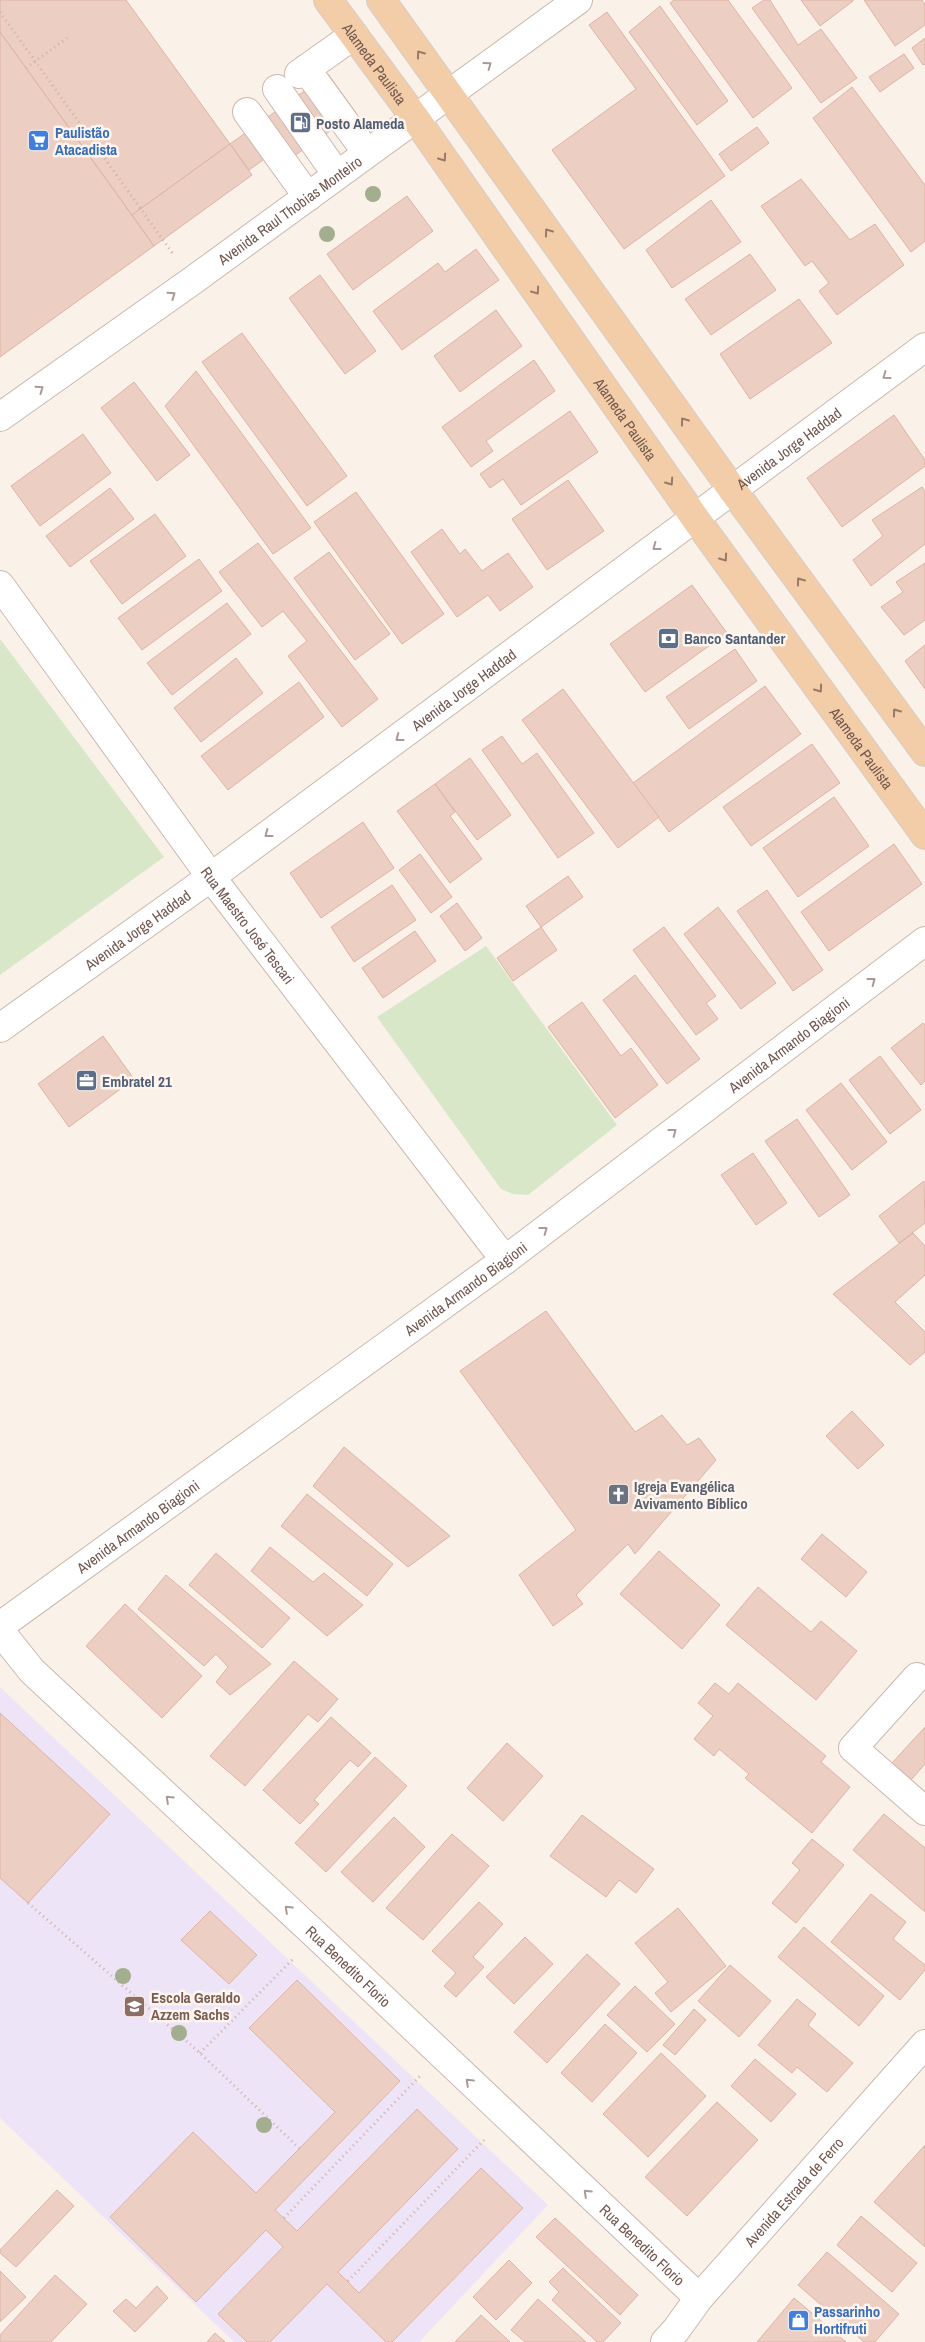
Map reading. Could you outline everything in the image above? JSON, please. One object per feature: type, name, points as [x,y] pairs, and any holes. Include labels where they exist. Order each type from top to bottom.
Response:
[{"type":"main road","name":"Alameda Paulista","points":[[328,0],[415,118],[695,518],[925,835]]},
{"type":"main road","points":[[382,0],[732,489],[925,752]]},
{"type":"street","name":"Avenida Raul Thobias Monteiro","points":[[0,417],[192,281],[578,0]]},
{"type":"street","points":[[294,77],[354,35]]},
{"type":"street","points":[[294,77],[367,153]]},
{"type":"street","points":[[294,77],[337,175]]},
{"type":"street","points":[[247,112],[308,197]]},
{"type":"street","name":"Avenida Jorge Haddad","points":[[0,1028],[211,877],[925,347]]},
{"type":"street","name":"Rua Maestro José Tescari","points":[[0,585],[211,877],[505,1260]]},
{"type":"street","name":"Avenida Armando Biagioni","points":[[0,1626],[505,1260],[925,942]]},
{"type":"street","name":"Rua Benedito Florio","points":[[0,1631],[32,1671],[310,1930],[699,2298]]},
{"type":"street","points":[[916,1677],[853,1748],[925,1811]]},
{"type":"street","name":"Avenida Estrada de Ferro","points":[[664,2342],[676,2330],[699,2298],[920,2058]]},
{"type":"path","points":[[0,12],[192,281]]},
{"type":"path","points":[[26,68],[67,38]]},
{"type":"path","points":[[28,1903],[200,2053],[300,2149]]},
{"type":"path","points":[[200,2053],[292,1960]]},
{"type":"path","points":[[284,2218],[417,2079]]},
{"type":"path","points":[[348,2281],[483,2141]]},
{"type":"shaded area","name":"Escola Geraldo Azzem Sachs","points":[[0,1687],[548,2205],[419,2342],[392,2342],[523,2208],[481,2168],[359,2293],[338,2272],[458,2149],[417,2109],[297,2231],[275,2210],[400,2081],[297,1980],[249,2029],[335,2112],[256,2193],[193,2132],[110,2217],[196,2301],[266,2230],[283,2247],[218,2314],[247,2342],[234,2342],[0,2118],[0,1878],[28,1903],[110,1814],[0,1713]],"holes":[[[210,1911],[257,1954],[229,1984],[182,1940]]]},
{"type":"shaded area","points":[[327,2284],[386,2342],[270,2342]]},
{"type":"green space","points":[[0,639],[164,857],[0,975]]},
{"type":"green space","points":[[486,946],[617,1125],[528,1195],[513,1194],[501,1189],[377,1017]]},
{"type":"building","points":[[0,0],[126,0],[230,144],[132,215],[0,32]]},
{"type":"building","points":[[674,0],[728,0],[792,88],[753,118],[670,3]]},
{"type":"building","points":[[764,0],[770,0],[798,45],[821,29],[857,78],[821,103],[752,8]]},
{"type":"building","points":[[801,0],[853,0],[853,1],[820,26]]},
{"type":"building","points":[[864,0],[922,0],[925,4],[925,25],[895,46]]},
{"type":"building","points":[[660,6],[728,101],[697,125],[629,32]]},
{"type":"building","points":[[607,12],[725,176],[624,249],[552,150],[636,89],[589,25]]},
{"type":"building","name":"Paulistão Atacadista","points":[[0,32],[154,246],[0,357]]},
{"type":"building","points":[[925,38],[925,64],[923,65],[912,48]]},
{"type":"building","points":[[904,54],[914,68],[880,92],[869,77]]},
{"type":"building","name":"Posto Alameda","points":[[328,74],[356,113],[284,163],[270,155],[249,170],[230,144]]},
{"type":"building","points":[[852,87],[925,185],[925,241],[911,252],[813,118]]},
{"type":"building","points":[[757,127],[769,143],[731,171],[719,154]]},
{"type":"building","points":[[230,144],[252,175],[154,246],[132,215]]},
{"type":"building","points":[[801,179],[850,240],[875,224],[904,265],[837,315],[819,291],[829,283],[812,261],[805,266],[761,206]]},
{"type":"building","points":[[407,196],[433,231],[353,290],[327,254]]},
{"type":"building","points":[[711,200],[741,242],[672,288],[646,250]]},
{"type":"building","points":[[476,249],[499,280],[402,350],[373,311],[438,263],[445,272]]},
{"type":"building","points":[[750,254],[776,290],[711,335],[685,299]]},
{"type":"building","points":[[320,275],[376,351],[345,374],[289,298]]},
{"type":"building","points":[[799,299],[832,343],[750,399],[720,354]]},
{"type":"building","points":[[496,310],[522,346],[460,392],[434,356]]},
{"type":"building","points":[[242,333],[347,476],[307,506],[202,362]]},
{"type":"building","points":[[534,360],[555,391],[486,441],[493,451],[471,467],[442,427]]},
{"type":"building","points":[[196,371],[311,528],[273,554],[165,406]]},
{"type":"building","points":[[134,382],[190,455],[157,481],[101,408]]},
{"type":"building","points":[[570,411],[598,452],[521,505],[503,479],[490,488],[480,474]]},
{"type":"building","points":[[894,415],[925,460],[925,466],[842,527],[807,478]]},
{"type":"building","points":[[83,434],[111,473],[40,526],[11,486]]},
{"type":"building","points":[[568,480],[604,531],[547,570],[512,519]]},
{"type":"building","points":[[922,487],[925,491],[925,544],[871,586],[853,560],[883,536],[872,520]]},
{"type":"building","points":[[110,488],[134,519],[70,567],[46,536]]},
{"type":"building","points":[[356,492],[444,614],[402,644],[314,522]]},
{"type":"building","points":[[155,514],[186,556],[122,604],[90,561]]},
{"type":"building","points":[[442,529],[460,554],[465,549],[482,571],[508,553],[533,587],[500,611],[488,595],[457,617],[411,552]]},
{"type":"building","points":[[258,543],[378,699],[342,727],[288,656],[307,641],[283,611],[262,627],[219,572]]},
{"type":"building","points":[[329,552],[390,634],[355,660],[294,578]]},
{"type":"building","points":[[199,559],[222,591],[142,650],[118,618]]},
{"type":"building","points":[[925,563],[925,620],[904,635],[881,607],[903,592],[896,582]]},
{"type":"building","name":"Banco Santander","points":[[692,585],[727,633],[645,692],[610,644]]},
{"type":"building","points":[[227,603],[251,634],[172,695],[147,663]]},
{"type":"building","points":[[925,645],[925,689],[905,661]]},
{"type":"building","points":[[735,649],[757,681],[689,729],[666,697]]},
{"type":"building","points":[[236,658],[263,693],[201,742],[174,708]]},
{"type":"building","points":[[299,682],[324,717],[228,790],[201,756]]},
{"type":"building","points":[[765,686],[801,734],[669,832],[633,783]]},
{"type":"building","points":[[563,689],[659,817],[618,848],[522,720]]},
{"type":"building","points":[[502,736],[522,764],[537,753],[594,833],[558,858],[482,750]]},
{"type":"building","points":[[812,744],[840,783],[751,846],[723,807]]},
{"type":"building","points":[[470,758],[511,815],[477,840],[435,784]]},
{"type":"building","points":[[435,784],[455,812],[450,816],[482,859],[450,883],[397,811]]},
{"type":"building","points":[[834,797],[869,846],[798,897],[763,848]]},
{"type":"building","points":[[363,822],[394,868],[321,918],[290,873]]},
{"type":"building","points":[[894,844],[922,884],[829,951],[801,912]]},
{"type":"building","points":[[420,854],[452,897],[431,913],[399,870]]},
{"type":"building","points":[[568,876],[583,897],[541,927],[526,906]]},
{"type":"building","points":[[392,885],[416,920],[354,962],[331,927]]},
{"type":"building","points":[[767,890],[823,970],[793,991],[737,911]]},
{"type":"building","points":[[457,903],[482,938],[465,951],[440,916]]},
{"type":"building","points":[[718,907],[776,983],[741,1009],[684,934]]},
{"type":"building","points":[[541,927],[557,950],[513,981],[497,958]]},
{"type":"building","points":[[664,927],[716,996],[706,1003],[718,1019],[696,1035],[633,950]]},
{"type":"building","points":[[415,931],[436,961],[383,998],[362,968]]},
{"type":"building","points":[[635,975],[700,1059],[667,1084],[603,1000]]},
{"type":"building","points":[[582,1002],[621,1056],[631,1048],[658,1085],[615,1118],[548,1027]]},
{"type":"building","points":[[923,1023],[925,1025],[925,1081],[921,1085],[891,1048]]},
{"type":"building","name":"Embratel 21","points":[[103,1036],[134,1079],[69,1127],[38,1084]]},
{"type":"building","points":[[880,1056],[921,1110],[890,1134],[849,1080]]},
{"type":"building","points":[[841,1083],[887,1142],[852,1170],[806,1110]]},
{"type":"building","points":[[797,1119],[850,1195],[819,1217],[765,1141]]},
{"type":"building","points":[[753,1153],[787,1203],[756,1225],[721,1175]]},
{"type":"building","points":[[924,1181],[925,1223],[899,1243],[879,1216]]},
{"type":"building","points":[[913,1233],[925,1246],[925,1275],[895,1302],[925,1332],[925,1352],[910,1365],[833,1294]]},
{"type":"building","name":"Igreja Evangélica Avivamento Bíblico","points":[[546,1311],[635,1432],[662,1415],[687,1445],[699,1438],[716,1460],[635,1554],[628,1544],[576,1595],[583,1604],[553,1626],[519,1575],[576,1530],[460,1371]]},
{"type":"building","points":[[852,1411],[884,1445],[858,1469],[826,1436]]},
{"type":"building","points":[[344,1447],[450,1536],[408,1567],[313,1486]]},
{"type":"building","points":[[307,1494],[393,1564],[367,1596],[281,1526]]},
{"type":"building","points":[[822,1534],[867,1572],[846,1597],[801,1559]]},
{"type":"building","points":[[270,1547],[313,1582],[324,1573],[363,1605],[327,1636],[251,1571]]},
{"type":"building","points":[[659,1551],[720,1605],[682,1649],[620,1594]]},
{"type":"building","points":[[216,1553],[290,1618],[262,1648],[189,1585]]},
{"type":"building","points":[[166,1575],[271,1664],[230,1695],[216,1682],[228,1667],[216,1654],[204,1666],[138,1609]]},
{"type":"building","points":[[758,1587],[811,1632],[821,1621],[857,1651],[816,1700],[726,1625]]},
{"type":"building","points":[[125,1604],[202,1676],[162,1718],[86,1646]]},
{"type":"building","points":[[294,1661],[338,1699],[318,1722],[308,1714],[245,1786],[210,1756]]},
{"type":"building","points":[[715,1683],[729,1694],[738,1683],[826,1756],[821,1762],[850,1787],[812,1833],[745,1778],[749,1774],[719,1749],[714,1756],[694,1739],[713,1716],[698,1703]]},
{"type":"building","points":[[0,1713],[110,1814],[28,1903],[0,1878]]},
{"type":"building","points":[[331,1717],[371,1753],[358,1767],[350,1760],[314,1800],[319,1804],[300,1824],[263,1790]]},
{"type":"building","points":[[925,1727],[925,1764],[911,1780],[892,1763]]},
{"type":"building","points":[[507,1743],[543,1776],[503,1821],[467,1788]]},
{"type":"building","points":[[375,1757],[407,1786],[326,1872],[295,1843]]},
{"type":"building","points":[[884,1814],[925,1848],[925,1912],[853,1850]]},
{"type":"building","points":[[582,1815],[654,1869],[636,1893],[619,1880],[606,1897],[550,1856]]},
{"type":"building","points":[[394,1817],[425,1847],[373,1902],[341,1872]]},
{"type":"building","points":[[452,1834],[489,1866],[423,1940],[386,1908]]},
{"type":"building","points":[[812,1839],[844,1865],[796,1923],[772,1903],[800,1870],[792,1863]]},
{"type":"building","points":[[871,1894],[906,1922],[893,1939],[925,1965],[925,1970],[900,2000],[831,1942]]},
{"type":"building","points":[[479,1902],[503,1924],[473,1957],[484,1967],[456,1997],[444,1986],[456,1973],[432,1951]]},
{"type":"building","points":[[678,1908],[726,1966],[671,2012],[655,1993],[668,1982],[635,1943]]},
{"type":"building","points":[[210,1911],[257,1955],[229,1984],[181,1940]]},
{"type":"building","points":[[804,1927],[884,1996],[859,2026],[778,1957]]},
{"type":"building","points":[[525,1937],[553,1964],[514,2004],[486,1977]]},
{"type":"building","points":[[587,1954],[620,1984],[547,2063],[514,2032]]},
{"type":"building","points":[[730,1965],[771,2001],[739,2037],[698,2001]]},
{"type":"building","points":[[297,1980],[400,2081],[275,2210],[297,2231],[417,2109],[458,2149],[338,2272],[359,2293],[481,2168],[523,2208],[392,2342],[386,2342],[327,2284],[270,2342],[247,2342],[218,2314],[283,2247],[266,2230],[196,2302],[110,2217],[193,2132],[256,2193],[335,2112],[249,2028]]},
{"type":"building","points":[[635,1986],[675,2024],[647,2052],[607,2015]]},
{"type":"building","points":[[797,1999],[816,2014],[808,2025],[853,2063],[827,2092],[797,2067],[792,2073],[758,2045]]},
{"type":"building","points":[[694,2009],[706,2020],[675,2055],[663,2045]]},
{"type":"building","points":[[605,2024],[637,2053],[592,2102],[561,2073]]},
{"type":"building","points":[[661,2053],[706,2096],[648,2157],[603,2114]]},
{"type":"building","points":[[755,2059],[796,2094],[771,2122],[731,2086]]},
{"type":"building","points":[[717,2102],[758,2140],[687,2216],[645,2177]]},
{"type":"building","points":[[925,2145],[925,2247],[874,2202]]},
{"type":"building","points":[[57,2190],[74,2206],[16,2267],[0,2253],[0,2250]]},
{"type":"building","points":[[861,2216],[917,2263],[892,2292],[837,2245]]},
{"type":"building","points":[[555,2218],[638,2295],[620,2315],[536,2237]]},
{"type":"building","points":[[827,2252],[899,2314],[875,2342],[864,2342],[798,2285]]},
{"type":"building","points":[[509,2260],[532,2283],[496,2320],[473,2297]]},
{"type":"building","points":[[563,2268],[621,2323],[603,2342],[597,2342],[552,2300],[559,2292],[549,2282]]},
{"type":"building","points":[[0,2271],[26,2297],[0,2322]]},
{"type":"building","points":[[55,2275],[87,2304],[51,2342],[0,2342],[0,2335]]},
{"type":"building","points":[[157,2286],[168,2298],[135,2332],[113,2311],[126,2299],[136,2308]]},
{"type":"building","name":"Passarinho Hortifruti","points":[[794,2298],[846,2342],[757,2342]]},
{"type":"building","points":[[538,2299],[586,2342],[525,2342],[511,2330]]},
{"type":"building","points":[[481,2315],[510,2342],[455,2342]]},
{"type":"building","points":[[215,2333],[225,2342],[207,2342]]},
{"type":"place","name":"Posto Alameda","points":[[300,123]]},
{"type":"place","name":"Paulistão Atacadista","points":[[39,141]]},
{"type":"place","name":"Banco Santander","points":[[668,638]]},
{"type":"place","name":"Embratel 21","points":[[86,1081]]},
{"type":"place","name":"Igreja Evangélica Avivamento Bíblico","points":[[618,1495]]},
{"type":"place","name":"Escola Geraldo Azzem Sachs","points":[[135,2006]]},
{"type":"place","name":"Passarinho Hortifruti","points":[[798,2320]]}]
